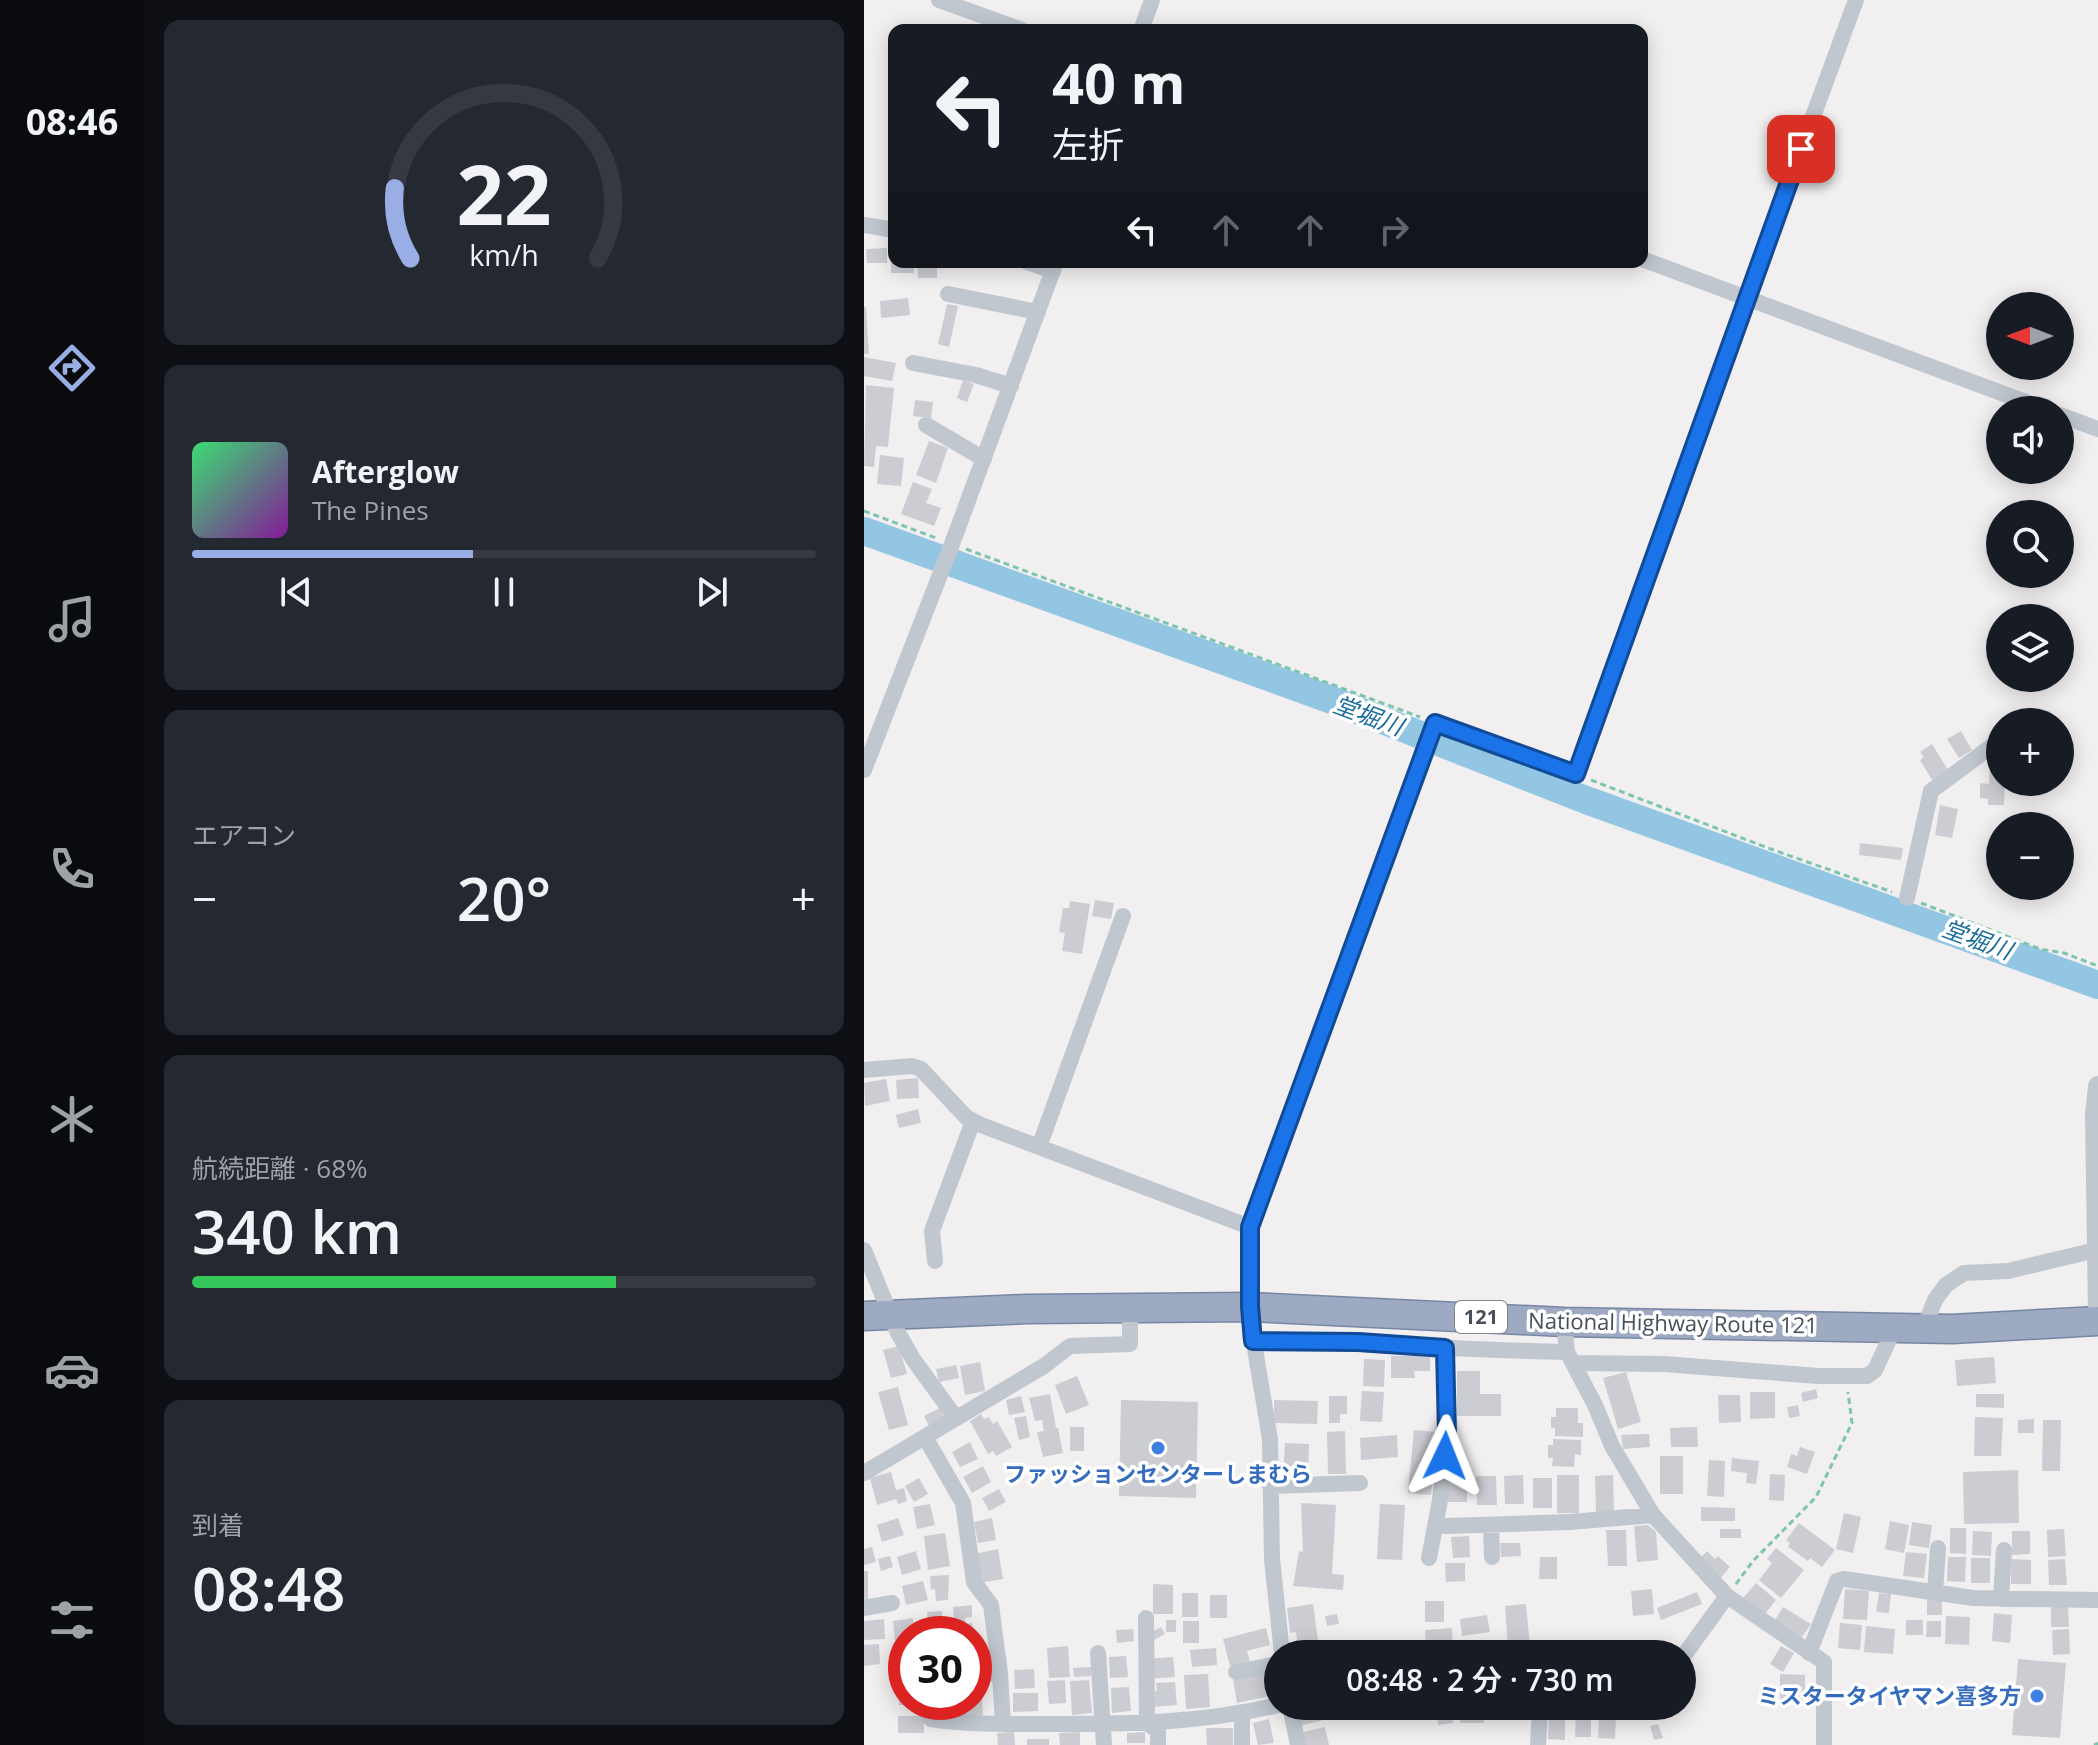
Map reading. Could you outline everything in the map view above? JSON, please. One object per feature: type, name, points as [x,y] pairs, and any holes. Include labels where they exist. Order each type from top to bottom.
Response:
[{"type":"highway","name":"National Highway Route 121","points":[[877,1315],[1250,1307],[1564,1322],[1952,1329],[2098,1321]]},
{"type":"street","points":[[939,0],[1005,24]]},
{"type":"street","points":[[1143,24],[1152,0]]},
{"type":"street","points":[[1281,1640],[1272,1559],[1270,1439],[1250,1307],[1250,1227],[1435,723],[1576,774],[1856,0]]},
{"type":"street","points":[[864,225],[888,229]]},
{"type":"street","points":[[1648,261],[2009,396]]},
{"type":"street","points":[[864,770],[1054,268]]},
{"type":"street","points":[[948,294],[1038,312]]},
{"type":"street","points":[[913,363],[976,375],[1011,386]]},
{"type":"street","points":[[2074,420],[2098,429]]},
{"type":"street","points":[[926,425],[984,459]]},
{"type":"street","points":[[1907,898],[1931,791],[1986,750]]},
{"type":"street","points":[[1039,1147],[1123,916]]},
{"type":"street","points":[[864,1070],[912,1066],[921,1069],[973,1121],[1250,1227]]},
{"type":"street","points":[[2098,1086],[2095,1115],[2098,1313]]},
{"type":"street","points":[[935,1261],[932,1231],[973,1121]]},
{"type":"street","points":[[864,1250],[877,1315],[956,1418]]},
{"type":"street","points":[[1924,1328],[1935,1300],[1946,1285],[1964,1273],[2008,1271],[2096,1250]]},
{"type":"street","points":[[864,1473],[1044,1366],[1070,1346],[1130,1344],[1130,1309]]},
{"type":"street","points":[[1564,1322],[1570,1358],[1612,1446],[1653,1515],[1727,1596],[1824,1662],[1824,1745]]},
{"type":"street","points":[[1253,1341],[1358,1342],[1867,1376],[1875,1370],[1895,1327]]},
{"type":"street","points":[[1429,1558],[1440,1500],[1447,1434],[1445,1348]]},
{"type":"street","points":[[925,1437],[963,1503],[974,1582],[991,1605],[1003,1724]]},
{"type":"street","points":[[1270,1486],[1360,1483]]},
{"type":"street","points":[[1445,1526],[1653,1515]]},
{"type":"street","points":[[1491,1525],[1492,1557]]},
{"type":"street","points":[[1935,1593],[1938,1548]]},
{"type":"street","points":[[2001,1599],[2004,1550]]},
{"type":"street","points":[[1809,1653],[1837,1581],[1844,1579],[2001,1599],[2098,1600]]},
{"type":"street","points":[[1695,1640],[1727,1596]]},
{"type":"street","points":[[864,1608],[892,1603]]},
{"type":"street","points":[[1146,1618],[1147,1723]]},
{"type":"street","points":[[1098,1653],[1104,1745]]},
{"type":"street","points":[[1236,1672],[1264,1667]]},
{"type":"street","points":[[992,1674],[1000,1673]]},
{"type":"street","points":[[938,1720],[966,1724],[1184,1722],[1264,1708]]},
{"type":"street","points":[[1242,1713],[1242,1745]]},
{"type":"street","points":[[1293,1720],[1298,1745]]},
{"type":"street","points":[[1538,1745],[1539,1720]]},
{"type":"street","points":[[1147,1723],[1158,1731],[1158,1745]]},
{"type":"path","points":[[864,511],[1435,723]]},
{"type":"path","points":[[1576,774],[2040,949],[2064,953],[2098,966]]},
{"type":"path","points":[[1727,1596],[1753,1561],[1816,1497],[1852,1423],[1844,1376]]},
{"type":"building","points":[[887,248],[887,263],[867,263],[866,249]]},
{"type":"building","points":[[891,268],[914,268],[914,273],[891,273]]},
{"type":"building","points":[[917,268],[937,268],[937,278],[918,278]]},
{"type":"building","points":[[908,298],[910,315],[881,318],[880,301]]},
{"type":"building","points":[[947,304],[958,306],[949,347],[938,344]]},
{"type":"building","points":[[866,307],[869,354],[864,354]]},
{"type":"building","points":[[864,357],[896,363],[892,381],[864,376]]},
{"type":"building","points":[[963,380],[974,384],[967,402],[957,398]]},
{"type":"building","points":[[866,385],[894,388],[888,447],[876,446],[874,467],[864,466]]},
{"type":"building","points":[[915,400],[933,402],[931,418],[913,416]]},
{"type":"building","points":[[929,441],[948,448],[936,483],[916,475]]},
{"type":"building","points":[[880,455],[904,458],[901,486],[877,484]]},
{"type":"building","points":[[913,482],[932,489],[926,503],[941,508],[934,526],[901,514]]},
{"type":"building","points":[[1961,731],[1972,750],[1959,758],[1947,739]]},
{"type":"building","points":[[1932,744],[1948,770],[1932,780],[1920,760],[1924,757],[1920,752]]},
{"type":"building","points":[[1980,783],[1986,784],[1986,796],[2004,796],[2004,805],[1988,805],[1988,799],[1980,798]]},
{"type":"building","points":[[1940,805],[1958,809],[1952,838],[1935,835]]},
{"type":"building","points":[[1860,843],[1903,848],[1901,860],[1859,855]]},
{"type":"building","points":[[1095,900],[1114,903],[1111,919],[1092,916]]},
{"type":"building","points":[[1070,901],[1090,904],[1082,954],[1062,951],[1065,933],[1059,932],[1063,908],[1069,908]]},
{"type":"building","points":[[918,1078],[919,1098],[897,1099],[896,1080]]},
{"type":"building","points":[[886,1079],[890,1101],[865,1106],[864,1083]]},
{"type":"building","points":[[918,1109],[921,1123],[899,1128],[896,1115]]},
{"type":"building","points":[[899,1346],[907,1374],[891,1378],[883,1350]]},
{"type":"building","points":[[1391,1356],[1430,1356],[1430,1371],[1414,1371],[1415,1378],[1391,1378]]},
{"type":"building","points":[[1994,1357],[1996,1383],[1957,1386],[1955,1360]]},
{"type":"building","points":[[1364,1359],[1385,1360],[1384,1387],[1363,1386]]},
{"type":"building","points":[[980,1362],[985,1391],[965,1395],[960,1366]]},
{"type":"building","points":[[956,1365],[959,1378],[939,1382],[936,1369]]},
{"type":"building","points":[[1457,1371],[1480,1371],[1480,1394],[1501,1394],[1501,1416],[1457,1416]]},
{"type":"building","points":[[1626,1372],[1641,1422],[1618,1429],[1603,1378]]},
{"type":"building","points":[[1077,1376],[1089,1405],[1066,1414],[1055,1385]]},
{"type":"building","points":[[898,1387],[908,1425],[889,1430],[878,1392]]},
{"type":"building","points":[[1816,1389],[1818,1398],[1803,1402],[1801,1393]]},
{"type":"building","points":[[1362,1391],[1384,1392],[1382,1422],[1360,1421]]},
{"type":"building","points":[[1750,1392],[1775,1392],[1775,1418],[1750,1419]]},
{"type":"building","points":[[1050,1394],[1063,1453],[1043,1457],[1037,1432],[1044,1431],[1042,1420],[1035,1421],[1029,1398]]},
{"type":"building","points":[[1976,1394],[2004,1394],[2004,1408],[1976,1407]]},
{"type":"building","points":[[1718,1395],[1740,1395],[1741,1422],[1719,1423]]},
{"type":"building","points":[[1021,1396],[1025,1412],[1009,1415],[1006,1400]]},
{"type":"building","points":[[1329,1396],[1347,1396],[1347,1414],[1340,1414],[1340,1423],[1329,1423]]},
{"type":"building","points":[[1121,1400],[1198,1402],[1196,1498],[1119,1496]]},
{"type":"building","points":[[1274,1400],[1318,1401],[1317,1424],[1274,1423]]},
{"type":"building","points":[[1798,1405],[1800,1416],[1789,1418],[1787,1407]]},
{"type":"building","points":[[940,1408],[945,1418],[929,1426],[924,1416]]},
{"type":"building","points":[[1556,1408],[1578,1408],[1578,1423],[1583,1423],[1583,1437],[1555,1436],[1551,1417],[1556,1417]]},
{"type":"building","points":[[981,1414],[984,1419],[989,1417],[993,1424],[997,1421],[1012,1447],[996,1456],[993,1451],[988,1454],[970,1421]]},
{"type":"building","points":[[1026,1416],[1030,1437],[1019,1440],[1014,1418]]},
{"type":"building","points":[[1975,1417],[2003,1418],[2001,1456],[1974,1456]]},
{"type":"building","points":[[2034,1419],[2034,1433],[2018,1433],[2018,1420]]},
{"type":"building","points":[[2043,1420],[2061,1420],[2060,1471],[2042,1471]]},
{"type":"building","points":[[1070,1427],[1084,1427],[1084,1451],[1070,1451]]},
{"type":"building","points":[[1697,1427],[1698,1447],[1671,1447],[1670,1428]]},
{"type":"building","points":[[1414,1430],[1437,1432],[1431,1495],[1408,1493]]},
{"type":"building","points":[[1345,1431],[1346,1474],[1328,1474],[1327,1432]]},
{"type":"building","points":[[1649,1434],[1650,1447],[1623,1449],[1621,1435]]},
{"type":"building","points":[[1397,1435],[1398,1457],[1361,1460],[1360,1438]]},
{"type":"building","points":[[1553,1439],[1581,1440],[1581,1455],[1575,1454],[1574,1467],[1552,1466],[1553,1458],[1548,1458],[1548,1445],[1553,1445]]},
{"type":"building","points":[[970,1442],[978,1459],[960,1467],[952,1452]]},
{"type":"building","points":[[1285,1443],[1309,1444],[1308,1476],[1283,1475]]},
{"type":"building","points":[[1800,1447],[1815,1452],[1807,1474],[1787,1467],[1791,1454],[1797,1456]]},
{"type":"building","points":[[1660,1456],[1683,1456],[1683,1494],[1660,1494]]},
{"type":"building","points":[[1732,1458],[1759,1461],[1756,1484],[1746,1483],[1747,1473],[1731,1471]]},
{"type":"building","points":[[1709,1460],[1725,1461],[1724,1497],[1707,1496]]},
{"type":"building","points":[[983,1466],[991,1482],[972,1493],[963,1477]]},
{"type":"building","points":[[2018,1470],[2019,1523],[1964,1524],[1963,1472]]},
{"type":"building","points":[[891,1472],[896,1490],[904,1488],[907,1501],[898,1504],[896,1499],[877,1505],[870,1478]]},
{"type":"building","points":[[1770,1474],[1785,1475],[1784,1501],[1769,1500]]},
{"type":"building","points":[[1523,1475],[1524,1504],[1505,1504],[1504,1476]]},
{"type":"building","points":[[1557,1475],[1579,1475],[1579,1513],[1557,1513]]},
{"type":"building","points":[[1613,1475],[1614,1512],[1596,1512],[1595,1476]]},
{"type":"building","points":[[1476,1476],[1496,1476],[1497,1505],[1477,1505]]},
{"type":"building","points":[[919,1478],[928,1494],[914,1502],[905,1486]]},
{"type":"building","points":[[1448,1478],[1467,1478],[1467,1502],[1448,1502]]},
{"type":"building","points":[[1533,1478],[1552,1478],[1552,1508],[1533,1508]]},
{"type":"building","points":[[999,1489],[1006,1502],[989,1511],[982,1498]]},
{"type":"building","points":[[1301,1503],[1336,1505],[1332,1574],[1344,1575],[1343,1590],[1293,1586],[1299,1551],[1303,1552]]},
{"type":"building","points":[[930,1504],[935,1525],[917,1529],[913,1507]]},
{"type":"building","points":[[1380,1504],[1405,1505],[1402,1560],[1377,1559]]},
{"type":"building","points":[[1701,1507],[1735,1508],[1735,1521],[1701,1521]]},
{"type":"building","points":[[1844,1513],[1861,1517],[1853,1553],[1836,1549]]},
{"type":"building","points":[[898,1518],[904,1535],[882,1542],[877,1525]]},
{"type":"building","points":[[992,1518],[996,1540],[978,1543],[974,1522]]},
{"type":"building","points":[[1890,1521],[1909,1525],[1904,1553],[1885,1549]]},
{"type":"building","points":[[1912,1522],[1932,1525],[1929,1548],[1909,1545]]},
{"type":"building","points":[[1799,1523],[1835,1550],[1822,1567],[1788,1547],[1790,1543],[1786,1540]]},
{"type":"building","points":[[1648,1525],[1656,1532],[1658,1560],[1637,1562],[1634,1526]]},
{"type":"building","points":[[1950,1528],[1966,1528],[1966,1554],[1950,1553]]},
{"type":"building","points":[[1720,1529],[1741,1529],[1741,1538],[1720,1538]]},
{"type":"building","points":[[2064,1529],[2066,1556],[2048,1557],[2047,1530]]},
{"type":"building","points":[[1606,1530],[1626,1530],[1627,1566],[1608,1566]]},
{"type":"building","points":[[1973,1531],[1992,1532],[1991,1556],[1972,1555]]},
{"type":"building","points":[[2012,1531],[2030,1531],[2030,1554],[2012,1555]]},
{"type":"building","points":[[945,1533],[950,1566],[928,1570],[924,1536]]},
{"type":"building","points":[[1469,1536],[1470,1557],[1453,1558],[1451,1537]]},
{"type":"building","points":[[1500,1543],[1520,1543],[1521,1556],[1501,1557]]},
{"type":"building","points":[[872,1547],[876,1562],[864,1565],[864,1549]]},
{"type":"building","points":[[1776,1548],[1804,1570],[1781,1598],[1759,1580],[1772,1563],[1767,1559]]},
{"type":"building","points":[[998,1549],[1003,1579],[980,1583],[974,1554]]},
{"type":"building","points":[[916,1551],[921,1569],[902,1575],[897,1557]]},
{"type":"building","points":[[1707,1551],[1730,1567],[1719,1580],[1698,1561]]},
{"type":"building","points":[[1906,1552],[1927,1554],[1924,1578],[1903,1576]]},
{"type":"building","points":[[890,1556],[893,1567],[881,1571],[878,1559]]},
{"type":"building","points":[[1540,1557],[1557,1557],[1557,1579],[1539,1579]]},
{"type":"building","points":[[1948,1557],[1966,1557],[1965,1582],[1947,1581]]},
{"type":"building","points":[[1971,1558],[1990,1558],[1990,1583],[1971,1583]]},
{"type":"building","points":[[2011,1559],[2031,1560],[2031,1584],[2011,1584]]},
{"type":"building","points":[[2065,1559],[2067,1585],[2049,1585],[2048,1560]]},
{"type":"building","points":[[1445,1563],[1465,1563],[1465,1581],[1446,1582]]},
{"type":"building","points":[[864,1571],[868,1571],[868,1599],[864,1600]]},
{"type":"building","points":[[949,1575],[948,1600],[936,1601],[930,1576]]},
{"type":"building","points":[[923,1581],[928,1600],[906,1605],[902,1586]]},
{"type":"building","points":[[1756,1583],[1776,1600],[1764,1615],[1743,1598]]},
{"type":"building","points":[[1153,1584],[1173,1585],[1173,1614],[1153,1614]]},
{"type":"building","points":[[1652,1589],[1654,1614],[1633,1616],[1631,1591]]},
{"type":"building","points":[[1845,1589],[1869,1591],[1867,1620],[1843,1619]]},
{"type":"building","points":[[1697,1592],[1702,1604],[1661,1620],[1657,1608]]},
{"type":"building","points":[[1182,1593],[1198,1593],[1198,1617],[1182,1617]]},
{"type":"building","points":[[1879,1593],[1891,1594],[1889,1613],[1876,1612]]},
{"type":"building","points":[[1210,1595],[1227,1595],[1227,1618],[1210,1618]]},
{"type":"building","points":[[1927,1598],[1942,1598],[1942,1615],[1927,1615]]},
{"type":"building","points":[[1425,1601],[1444,1601],[1444,1622],[1425,1622]]},
{"type":"building","points":[[1313,1604],[1318,1640],[1297,1640],[1296,1632],[1290,1633],[1287,1608]]},
{"type":"building","points":[[1526,1604],[1529,1640],[1507,1640],[1505,1606]]},
{"type":"building","points":[[972,1605],[972,1616],[954,1616],[953,1607]]},
{"type":"building","points":[[2051,1605],[2068,1605],[2069,1627],[2051,1627]]},
{"type":"building","points":[[1783,1607],[1811,1624],[1802,1637],[1775,1620]]},
{"type":"building","points":[[942,1611],[942,1616],[927,1616],[927,1612]]},
{"type":"building","points":[[1994,1613],[2012,1615],[2010,1643],[1992,1641]]},
{"type":"building","points":[[1337,1614],[1339,1624],[1327,1626],[1325,1616]]},
{"type":"building","points":[[1487,1615],[1490,1632],[1462,1636],[1460,1619]]},
{"type":"building","points":[[1946,1616],[1970,1617],[1969,1645],[1945,1644]]},
{"type":"building","points":[[884,1619],[885,1639],[864,1640],[864,1621]]},
{"type":"building","points":[[1166,1620],[1176,1620],[1176,1632],[1166,1632]]},
{"type":"building","points":[[1906,1620],[1923,1620],[1923,1635],[1906,1635]]},
{"type":"building","points":[[1183,1621],[1199,1621],[1199,1643],[1183,1643]]},
{"type":"building","points":[[1927,1621],[1941,1621],[1941,1637],[1926,1637]]},
{"type":"building","points":[[1840,1623],[1862,1625],[1860,1650],[1838,1648]]},
{"type":"building","points":[[1866,1626],[1895,1629],[1893,1654],[1864,1652]]},
{"type":"building","points":[[1161,1627],[1165,1634],[1154,1640],[1150,1633]]},
{"type":"building","points":[[1266,1628],[1269,1640],[1264,1640],[1264,1647],[1247,1651],[1250,1661],[1230,1666],[1223,1639]]},
{"type":"building","points":[[1452,1628],[1452,1640],[1425,1640],[1425,1630]]},
{"type":"building","points":[[1133,1629],[1134,1641],[1117,1643],[1116,1630]]},
{"type":"building","points":[[2069,1629],[2070,1654],[2053,1655],[2052,1630]]},
{"type":"building","points":[[879,1644],[880,1664],[864,1666],[864,1645]]},
{"type":"building","points":[[1068,1646],[1070,1677],[1049,1678],[1047,1648]]},
{"type":"building","points":[[1781,1646],[1794,1653],[1783,1672],[1770,1664]]},
{"type":"building","points":[[1216,1648],[1217,1665],[1192,1667],[1190,1650]]},
{"type":"building","points":[[1126,1656],[1128,1677],[1110,1678],[1109,1657]]},
{"type":"building","points":[[1173,1657],[1175,1677],[1148,1679],[1147,1659]]},
{"type":"building","points":[[2018,1659],[2066,1663],[2060,1738],[2012,1735]]},
{"type":"building","points":[[1091,1667],[1091,1676],[1074,1677],[1073,1668]]},
{"type":"building","points":[[1034,1669],[1035,1688],[1015,1689],[1014,1670]]},
{"type":"building","points":[[1208,1674],[1210,1707],[1186,1709],[1184,1675]]},
{"type":"building","points":[[1264,1674],[1264,1697],[1237,1703],[1233,1679]]},
{"type":"building","points":[[1780,1674],[1805,1675],[1805,1703],[1780,1702]]},
{"type":"building","points":[[1065,1680],[1066,1703],[1049,1704],[1047,1681]]},
{"type":"building","points":[[1089,1680],[1092,1713],[1072,1715],[1070,1681]]},
{"type":"building","points":[[1175,1682],[1177,1705],[1152,1707],[1152,1692],[1157,1691],[1156,1683]]},
{"type":"building","points":[[1129,1687],[1131,1711],[1112,1713],[1111,1688]]},
{"type":"building","points":[[1013,1693],[1038,1693],[1038,1711],[1013,1712]]},
{"type":"building","points":[[898,1720],[924,1720],[924,1733],[898,1733]]},
{"type":"building","points":[[1269,1720],[1274,1743],[1258,1745],[1253,1723]]},
{"type":"building","points":[[1297,1720],[1323,1720],[1299,1726]]},
{"type":"building","points":[[1437,1720],[1453,1720],[1453,1723],[1438,1725]]},
{"type":"building","points":[[1460,1720],[1484,1720],[1484,1723],[1460,1723]]},
{"type":"building","points":[[1549,1720],[1565,1720],[1565,1740],[1548,1739]]},
{"type":"building","points":[[1576,1720],[1591,1720],[1591,1737],[1575,1737]]},
{"type":"building","points":[[1599,1720],[1616,1720],[1615,1739],[1598,1738]]},
{"type":"building","points":[[1658,1724],[1663,1738],[1654,1740],[1650,1726]]},
{"type":"building","points":[[1325,1727],[1329,1745],[1306,1745],[1303,1732]]},
{"type":"building","points":[[1206,1728],[1233,1728],[1233,1745],[1207,1745]]},
{"type":"building","points":[[1014,1732],[1015,1745],[998,1745],[997,1733]]},
{"type":"building","points":[[1080,1732],[1080,1745],[1060,1745],[1059,1733]]},
{"type":"building","points":[[1145,1732],[1145,1743],[1127,1743],[1127,1733]]},
{"type":"building","points":[[1027,1739],[1049,1739],[1049,1745],[1027,1745]]},
{"type":"waterway","name":"堂堀川","points":[[864,531],[1329,699],[1586,800],[2098,985]]},
{"type":"place","name":"ファッションセンターしまむら","points":[[1158,1448]]},
{"type":"place","name":"ミスタータイヤマン喜多方","points":[[2037,1696]]},
{"type":"route","points":[[1445,1456],[1445,1348],[1358,1342],[1253,1341],[1250,1227],[1435,723],[1576,774],[1801,149]]}]
